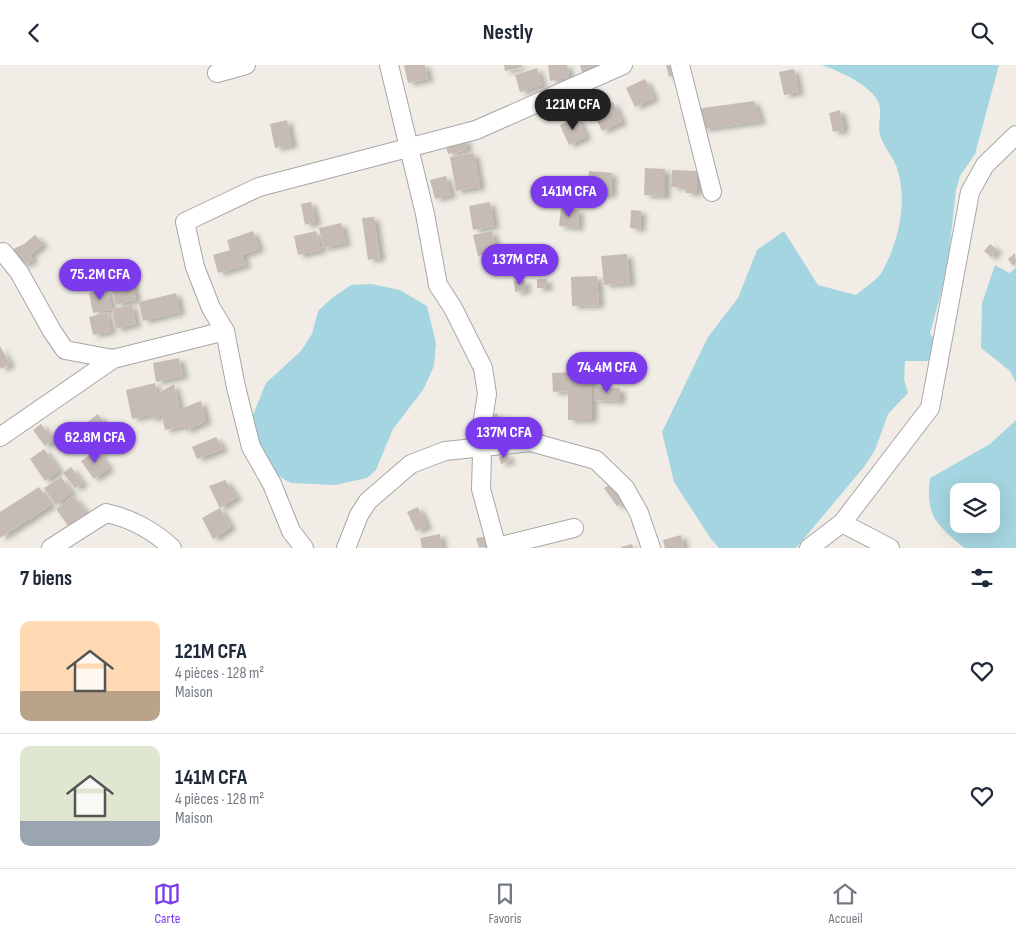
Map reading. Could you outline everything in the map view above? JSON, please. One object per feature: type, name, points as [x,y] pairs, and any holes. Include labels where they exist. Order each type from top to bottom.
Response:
[{"type":"street","points":[[217,73],[246,65]]},
{"type":"street","points":[[389,65],[425,214],[438,285],[453,308],[483,368],[488,394],[483,419],[481,489],[497,548],[574,528]]},
{"type":"street","points":[[304,548],[291,531],[272,484],[251,447],[236,387],[225,331],[204,292],[185,222],[259,187],[476,130],[623,65]]},
{"type":"street","points":[[680,65],[712,192]]},
{"type":"street","points":[[810,548],[842,523],[930,408],[970,192],[985,165],[1016,135]]},
{"type":"street","points":[[1,251],[19,272],[52,331],[65,350],[113,359]]},
{"type":"street","points":[[0,437],[113,359],[225,331]]},
{"type":"street","points":[[346,548],[359,515],[368,501],[411,464],[445,451],[531,442],[596,460],[624,488],[638,513],[651,548]]},
{"type":"street","points":[[51,548],[106,513],[124,518],[160,537],[172,548]]},
{"type":"street","points":[[842,523],[890,548]]},
{"type":"water","points":[[821,65],[999,65],[975,154],[960,176],[956,190],[947,270],[930,334],[940,347],[936,361],[905,361],[904,379],[908,393],[888,414],[875,450],[864,467],[796,548],[719,548],[711,539],[674,482],[662,432],[708,337],[738,298],[757,250],[784,231],[818,285],[856,295],[882,272],[893,247],[900,221],[902,194],[900,181],[897,168],[881,138],[878,101],[865,87],[856,81]]},
{"type":"water","points":[[995,265],[1009,273],[1016,268],[1016,383],[1010,371],[981,348],[982,303]]},
{"type":"water","points":[[372,284],[400,290],[427,306],[436,343],[434,366],[423,390],[393,429],[376,470],[367,478],[335,485],[291,483],[271,472],[258,446],[251,420],[266,383],[301,351],[312,334],[318,311],[332,298],[351,285]]},
{"type":"water","points":[[1016,420],[1016,548],[964,548],[940,526],[931,511],[929,502],[930,478],[990,444]]},
{"type":"building","points":[[404,65],[425,65],[428,79],[408,83]]},
{"type":"building","points":[[504,65],[522,65],[522,67],[505,71]]},
{"type":"building","points":[[548,65],[567,65],[569,77],[550,81]]},
{"type":"building","points":[[580,65],[597,65],[599,72],[583,76]]},
{"type":"building","points":[[666,65],[676,65],[679,74],[669,77]]},
{"type":"building","points":[[537,68],[542,85],[520,92],[515,75]]},
{"type":"building","points":[[794,69],[799,92],[784,95],[779,72]]},
{"type":"building","points":[[645,79],[654,98],[635,107],[626,88]]},
{"type":"building","points":[[754,101],[761,121],[703,129],[696,109]]},
{"type":"building","points":[[613,102],[622,122],[602,131],[593,111]]},
{"type":"building","points":[[840,110],[844,130],[833,132],[829,113]]},
{"type":"building","points":[[577,116],[586,137],[569,145],[560,125]]},
{"type":"building","points":[[287,120],[292,145],[275,148],[270,124]]},
{"type":"building","points":[[465,139],[467,150],[448,154],[445,143]]},
{"type":"building","points":[[474,153],[480,187],[456,191],[450,157]]},
{"type":"building","points":[[645,168],[665,169],[665,196],[644,195]]},
{"type":"building","points":[[672,170],[697,171],[697,193],[686,193],[686,187],[671,187]]},
{"type":"building","points":[[589,171],[612,173],[611,195],[587,194]]},
{"type":"building","points":[[446,176],[451,195],[435,199],[430,180]]},
{"type":"building","points":[[311,202],[316,222],[305,225],[301,204]]},
{"type":"building","points":[[490,202],[494,226],[473,230],[469,206]]},
{"type":"building","points":[[561,208],[579,210],[578,228],[559,226]]},
{"type":"building","points":[[631,210],[641,211],[640,229],[630,228]]},
{"type":"building","points":[[374,217],[380,258],[368,260],[362,218]]},
{"type":"building","points":[[341,223],[346,243],[323,248],[319,228]]},
{"type":"building","points":[[253,231],[259,249],[242,255],[246,265],[218,273],[213,255],[230,250],[227,240]]},
{"type":"building","points":[[316,231],[321,250],[298,255],[294,236]]},
{"type":"building","points":[[492,231],[497,252],[478,256],[473,235]]},
{"type":"building","points":[[35,235],[43,244],[30,255],[33,260],[23,265],[13,249],[24,244]]},
{"type":"building","points":[[990,244],[997,250],[991,257],[984,251]]},
{"type":"building","points":[[1015,253],[1016,263],[1013,266],[1008,259]]},
{"type":"building","points":[[627,254],[630,283],[604,285],[601,256]]},
{"type":"building","points":[[597,276],[599,305],[572,306],[571,277]]},
{"type":"building","points":[[132,279],[136,300],[116,305],[111,284]]},
{"type":"building","points":[[537,279],[547,279],[547,288],[537,288]]},
{"type":"building","points":[[525,280],[525,291],[515,292],[514,281]]},
{"type":"building","points":[[107,288],[112,309],[93,313],[89,293]]},
{"type":"building","points":[[176,293],[180,312],[143,321],[139,302]]},
{"type":"building","points":[[132,305],[136,324],[116,329],[112,309]]},
{"type":"building","points":[[107,312],[111,331],[93,335],[89,317]]},
{"type":"building","points":[[0,346],[10,364],[1,369],[0,367]]},
{"type":"building","points":[[179,358],[183,376],[156,382],[153,363]]},
{"type":"building","points":[[576,372],[577,378],[592,378],[592,420],[568,420],[568,391],[553,392],[552,373]]},
{"type":"building","points":[[155,383],[157,394],[174,384],[180,409],[201,401],[206,421],[185,431],[184,426],[165,430],[162,415],[151,419],[149,415],[132,419],[126,390]]},
{"type":"building","points":[[594,387],[620,388],[620,401],[594,400]]},
{"type":"building","points":[[497,413],[499,419],[495,421],[492,415]]},
{"type":"building","points":[[98,414],[115,438],[100,451],[82,426]]},
{"type":"building","points":[[41,424],[53,440],[45,446],[33,430]]},
{"type":"building","points":[[216,437],[223,449],[197,459],[192,447]]},
{"type":"building","points":[[44,449],[59,470],[45,481],[30,459]]},
{"type":"building","points":[[97,450],[109,468],[94,479],[81,461]]},
{"type":"building","points":[[507,453],[510,461],[501,464],[499,457]]},
{"type":"building","points":[[71,467],[83,483],[75,488],[63,473]]},
{"type":"building","points":[[61,477],[72,493],[56,505],[44,488]]},
{"type":"building","points":[[225,480],[237,497],[220,508],[209,486]]},
{"type":"building","points":[[612,483],[625,501],[617,506],[604,488]]},
{"type":"building","points":[[39,487],[51,505],[0,538],[0,512]]},
{"type":"building","points":[[73,496],[90,517],[72,531],[56,509]]},
{"type":"building","points":[[418,507],[427,526],[416,531],[407,512]]},
{"type":"building","points":[[220,508],[231,527],[213,539],[202,518]]},
{"type":"building","points":[[440,534],[442,548],[422,548],[420,538]]},
{"type":"building","points":[[681,535],[684,548],[665,548],[663,540]]},
{"type":"building","points":[[489,536],[492,545],[479,548],[476,538]]},
{"type":"building","points":[[632,544],[633,548],[621,548],[621,547]]}]
